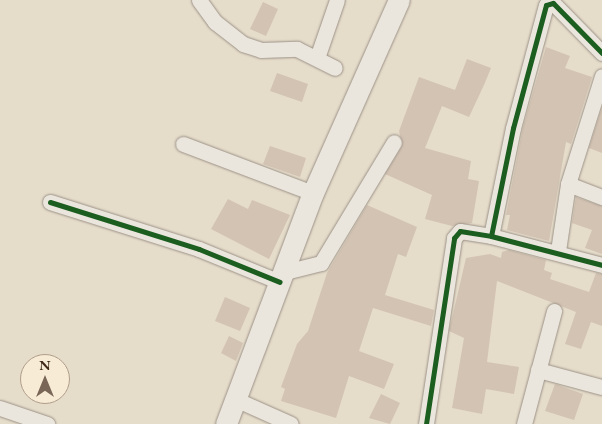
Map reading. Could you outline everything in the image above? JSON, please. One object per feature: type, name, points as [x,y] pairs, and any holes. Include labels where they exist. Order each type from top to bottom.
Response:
[{"type":"main road","points":[[226,424],[313,194],[398,0]]},
{"type":"street","points":[[199,0],[215,22],[243,44],[261,50],[287,47],[317,58],[336,68]]},
{"type":"street","points":[[317,58],[337,0]]},
{"type":"street","points":[[491,236],[512,128],[546,4],[553,3],[602,53]]},
{"type":"street","points":[[558,251],[568,184],[602,76]]},
{"type":"street","points":[[50,202],[283,277],[321,263],[394,142]]},
{"type":"street","points":[[182,144],[313,194]]},
{"type":"street","points":[[568,184],[602,197]]},
{"type":"street","points":[[426,424],[454,238],[460,231],[558,251],[602,265]]},
{"type":"street","points":[[524,424],[554,311]]},
{"type":"street","points":[[538,370],[602,387]]},
{"type":"street","points":[[235,399],[291,424]]},
{"type":"street","points":[[0,408],[47,424]]},
{"type":"building","points":[[263,2],[278,9],[266,36],[250,29]]},
{"type":"building","points":[[546,47],[570,56],[565,68],[592,77],[571,144],[566,142],[549,241],[507,230],[510,215],[506,215],[523,127]]},
{"type":"building","points":[[467,59],[491,68],[469,117],[442,106],[425,148],[471,161],[468,179],[479,181],[472,223],[452,226],[425,219],[432,195],[385,174],[402,146],[399,131],[419,77],[455,90]]},
{"type":"building","points":[[277,73],[308,84],[302,102],[270,91]]},
{"type":"building","points":[[602,107],[602,153],[589,148]]},
{"type":"building","points":[[270,146],[306,158],[300,177],[263,164]]},
{"type":"building","points":[[576,197],[602,206],[602,254],[585,248],[592,230],[572,223]]},
{"type":"building","points":[[228,199],[248,209],[252,200],[290,215],[269,259],[211,229]]},
{"type":"building","points":[[367,205],[417,227],[406,257],[398,254],[385,295],[434,310],[431,326],[373,308],[359,351],[394,364],[384,389],[349,376],[336,418],[281,401],[285,389],[281,387],[297,344],[308,331],[327,273]]},
{"type":"building","points":[[509,250],[546,260],[544,270],[552,273],[550,279],[589,292],[596,273],[602,274],[602,326],[591,322],[581,349],[565,344],[576,312],[497,281],[487,362],[519,367],[514,394],[486,389],[482,414],[452,408],[464,338],[449,331],[466,258],[490,254],[501,258],[502,252]]},
{"type":"building","points":[[225,297],[250,308],[240,331],[215,321]]},
{"type":"building","points":[[229,336],[243,343],[236,361],[221,353]]},
{"type":"building","points":[[555,384],[583,394],[574,420],[545,411]]},
{"type":"building","points":[[381,394],[400,403],[390,424],[369,418]]},
{"type":"cycle path","points":[[602,53],[553,3],[546,5],[513,128],[491,236],[602,265]]},
{"type":"cycle path","points":[[50,202],[199,249],[280,282]]},
{"type":"cycle path","points":[[426,424],[454,238],[460,231],[491,236]]}]
